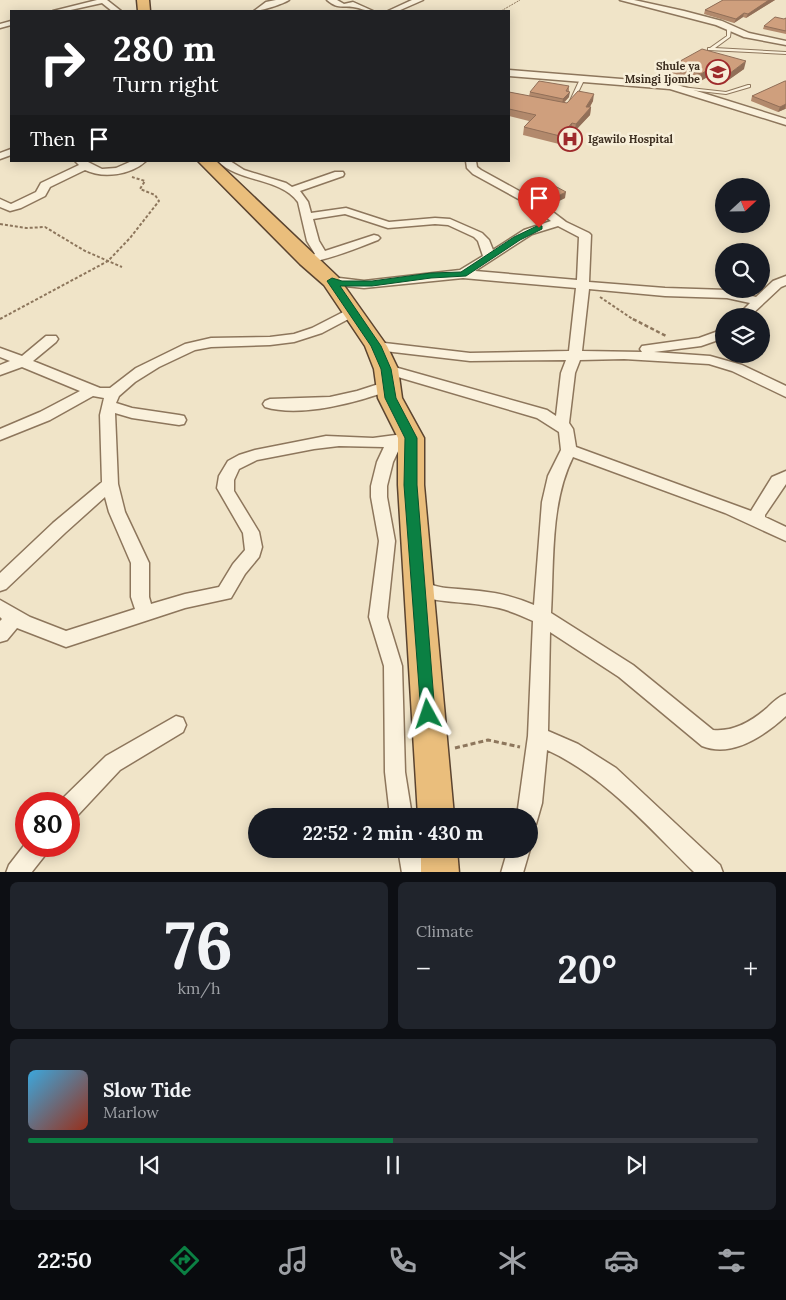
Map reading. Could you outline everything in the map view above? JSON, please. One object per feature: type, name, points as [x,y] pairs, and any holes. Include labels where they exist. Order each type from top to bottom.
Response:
[{"type":"highway","points":[[207,162],[314,258],[353,312],[383,367],[390,398],[403,439],[410,485],[435,808]]},
{"type":"highway","points":[[439,858],[440,872]]},
{"type":"street","points":[[261,10],[271,3],[285,0]]},
{"type":"street","points":[[331,0],[343,6],[352,4],[367,10]]},
{"type":"street","points":[[394,10],[419,0]]},
{"type":"street","points":[[624,0],[684,13],[747,35],[786,43]]},
{"type":"street","points":[[62,10],[103,1],[116,10]]},
{"type":"street","points":[[510,73],[681,88],[786,122]]},
{"type":"street","points":[[2,205],[12,208],[27,202],[42,193],[42,188],[45,185],[83,164],[100,171],[115,173],[138,162]]},
{"type":"street","points":[[225,162],[240,172],[272,180],[293,190],[303,202],[314,258],[374,238]]},
{"type":"street","points":[[471,162],[472,168],[477,172],[537,205],[559,222],[585,235],[583,284],[575,355],[568,373],[564,395],[562,423],[566,429],[569,450],[556,476],[550,502],[548,548],[541,616],[537,743],[530,808]]},
{"type":"street","points":[[293,190],[339,174]]},
{"type":"street","points":[[307,217],[341,211],[355,213],[388,225],[435,221],[450,222],[478,235],[483,240],[490,258]]},
{"type":"street","points":[[463,274],[528,232],[559,222]]},
{"type":"street","points":[[332,281],[342,284],[372,284],[431,276],[463,274],[665,292],[727,294],[758,301]]},
{"type":"street","points":[[751,308],[778,284],[786,280]]},
{"type":"street","points":[[145,613],[140,597],[140,563],[117,512],[110,484],[111,399],[136,375],[192,346],[213,342],[293,339],[316,331],[353,312]]},
{"type":"street","points":[[624,355],[634,351],[686,344],[715,337]]},
{"type":"street","points":[[0,370],[24,361],[51,339]]},
{"type":"street","points":[[0,352],[93,390],[132,413],[179,420]]},
{"type":"street","points":[[270,404],[306,405],[338,402],[383,367],[470,357],[624,355],[710,360],[737,368],[786,392]]},
{"type":"street","points":[[383,367],[542,414],[566,429]]},
{"type":"street","points":[[0,435],[45,416],[93,390]]},
{"type":"street","points":[[0,634],[7,613],[66,639],[192,599],[225,594],[239,569],[253,552],[251,532],[224,486],[228,475],[237,462],[250,456],[319,443],[334,441],[372,443],[403,439]]},
{"type":"street","points":[[400,808],[394,772],[393,666],[378,617],[388,541],[379,497],[379,486],[385,462],[403,439]]},
{"type":"street","points":[[569,450],[757,520],[786,534]]},
{"type":"street","points":[[757,520],[757,515],[778,481],[786,477]]},
{"type":"street","points":[[0,584],[59,528],[110,484]]},
{"type":"street","points":[[418,589],[444,595],[488,598],[515,605],[541,616],[626,671],[709,738],[725,740],[756,728],[771,718],[786,703]]},
{"type":"street","points":[[80,797],[113,763],[176,725]]},
{"type":"street","points":[[537,743],[571,751],[609,775],[712,872]]},
{"type":"street","points":[[17,872],[29,857]]},
{"type":"street","points":[[411,858],[413,872]]},
{"type":"street","points":[[512,872],[516,858]]},
{"type":"lane","points":[[701,54],[716,47],[729,36],[729,29]]},
{"type":"lane","points":[[710,50],[786,53]]},
{"type":"lane","points":[[567,107],[582,80]]},
{"type":"lane","points":[[681,88],[726,93],[748,86]]},
{"type":"path","points":[[503,10],[520,0]]},
{"type":"path","points":[[0,319],[108,261],[130,238],[159,201],[155,195],[140,189],[146,181],[115,173]]},
{"type":"path","points":[[0,224],[26,228],[45,227],[85,251],[122,266]]},
{"type":"path","points":[[583,284],[593,294],[639,323],[686,344]]},
{"type":"path","points":[[431,750],[446,750],[488,740],[537,743]]},
{"type":"building","points":[[723,0],[769,0],[748,14],[744,13],[736,19],[705,10]]},
{"type":"building","points":[[775,17],[786,18],[786,31],[764,26]]},
{"type":"building","points":[[702,49],[746,61],[729,74],[711,68],[701,74],[673,65]]},
{"type":"building","points":[[539,81],[569,86],[566,91],[570,92],[563,99],[530,92]]},
{"type":"building","points":[[785,81],[786,104],[780,107],[752,96]]},
{"type":"building","points":[[578,91],[594,94],[586,107],[591,107],[576,124],[572,123],[560,136],[524,127],[536,115],[510,109],[510,92],[567,103]]},
{"type":"building","points":[[542,179],[566,192],[554,198],[529,184]]},
{"type":"place","name":"Shule ya Msingi Ijombe","points":[[718,72]]},
{"type":"place","name":"Igawilo Hospital","points":[[570,139]]},
{"type":"route","points":[[428,714],[410,485],[411,438],[390,398],[386,369],[376,346],[332,281],[342,284],[372,284],[444,274],[463,274],[490,258],[517,238],[539,228]]}]
